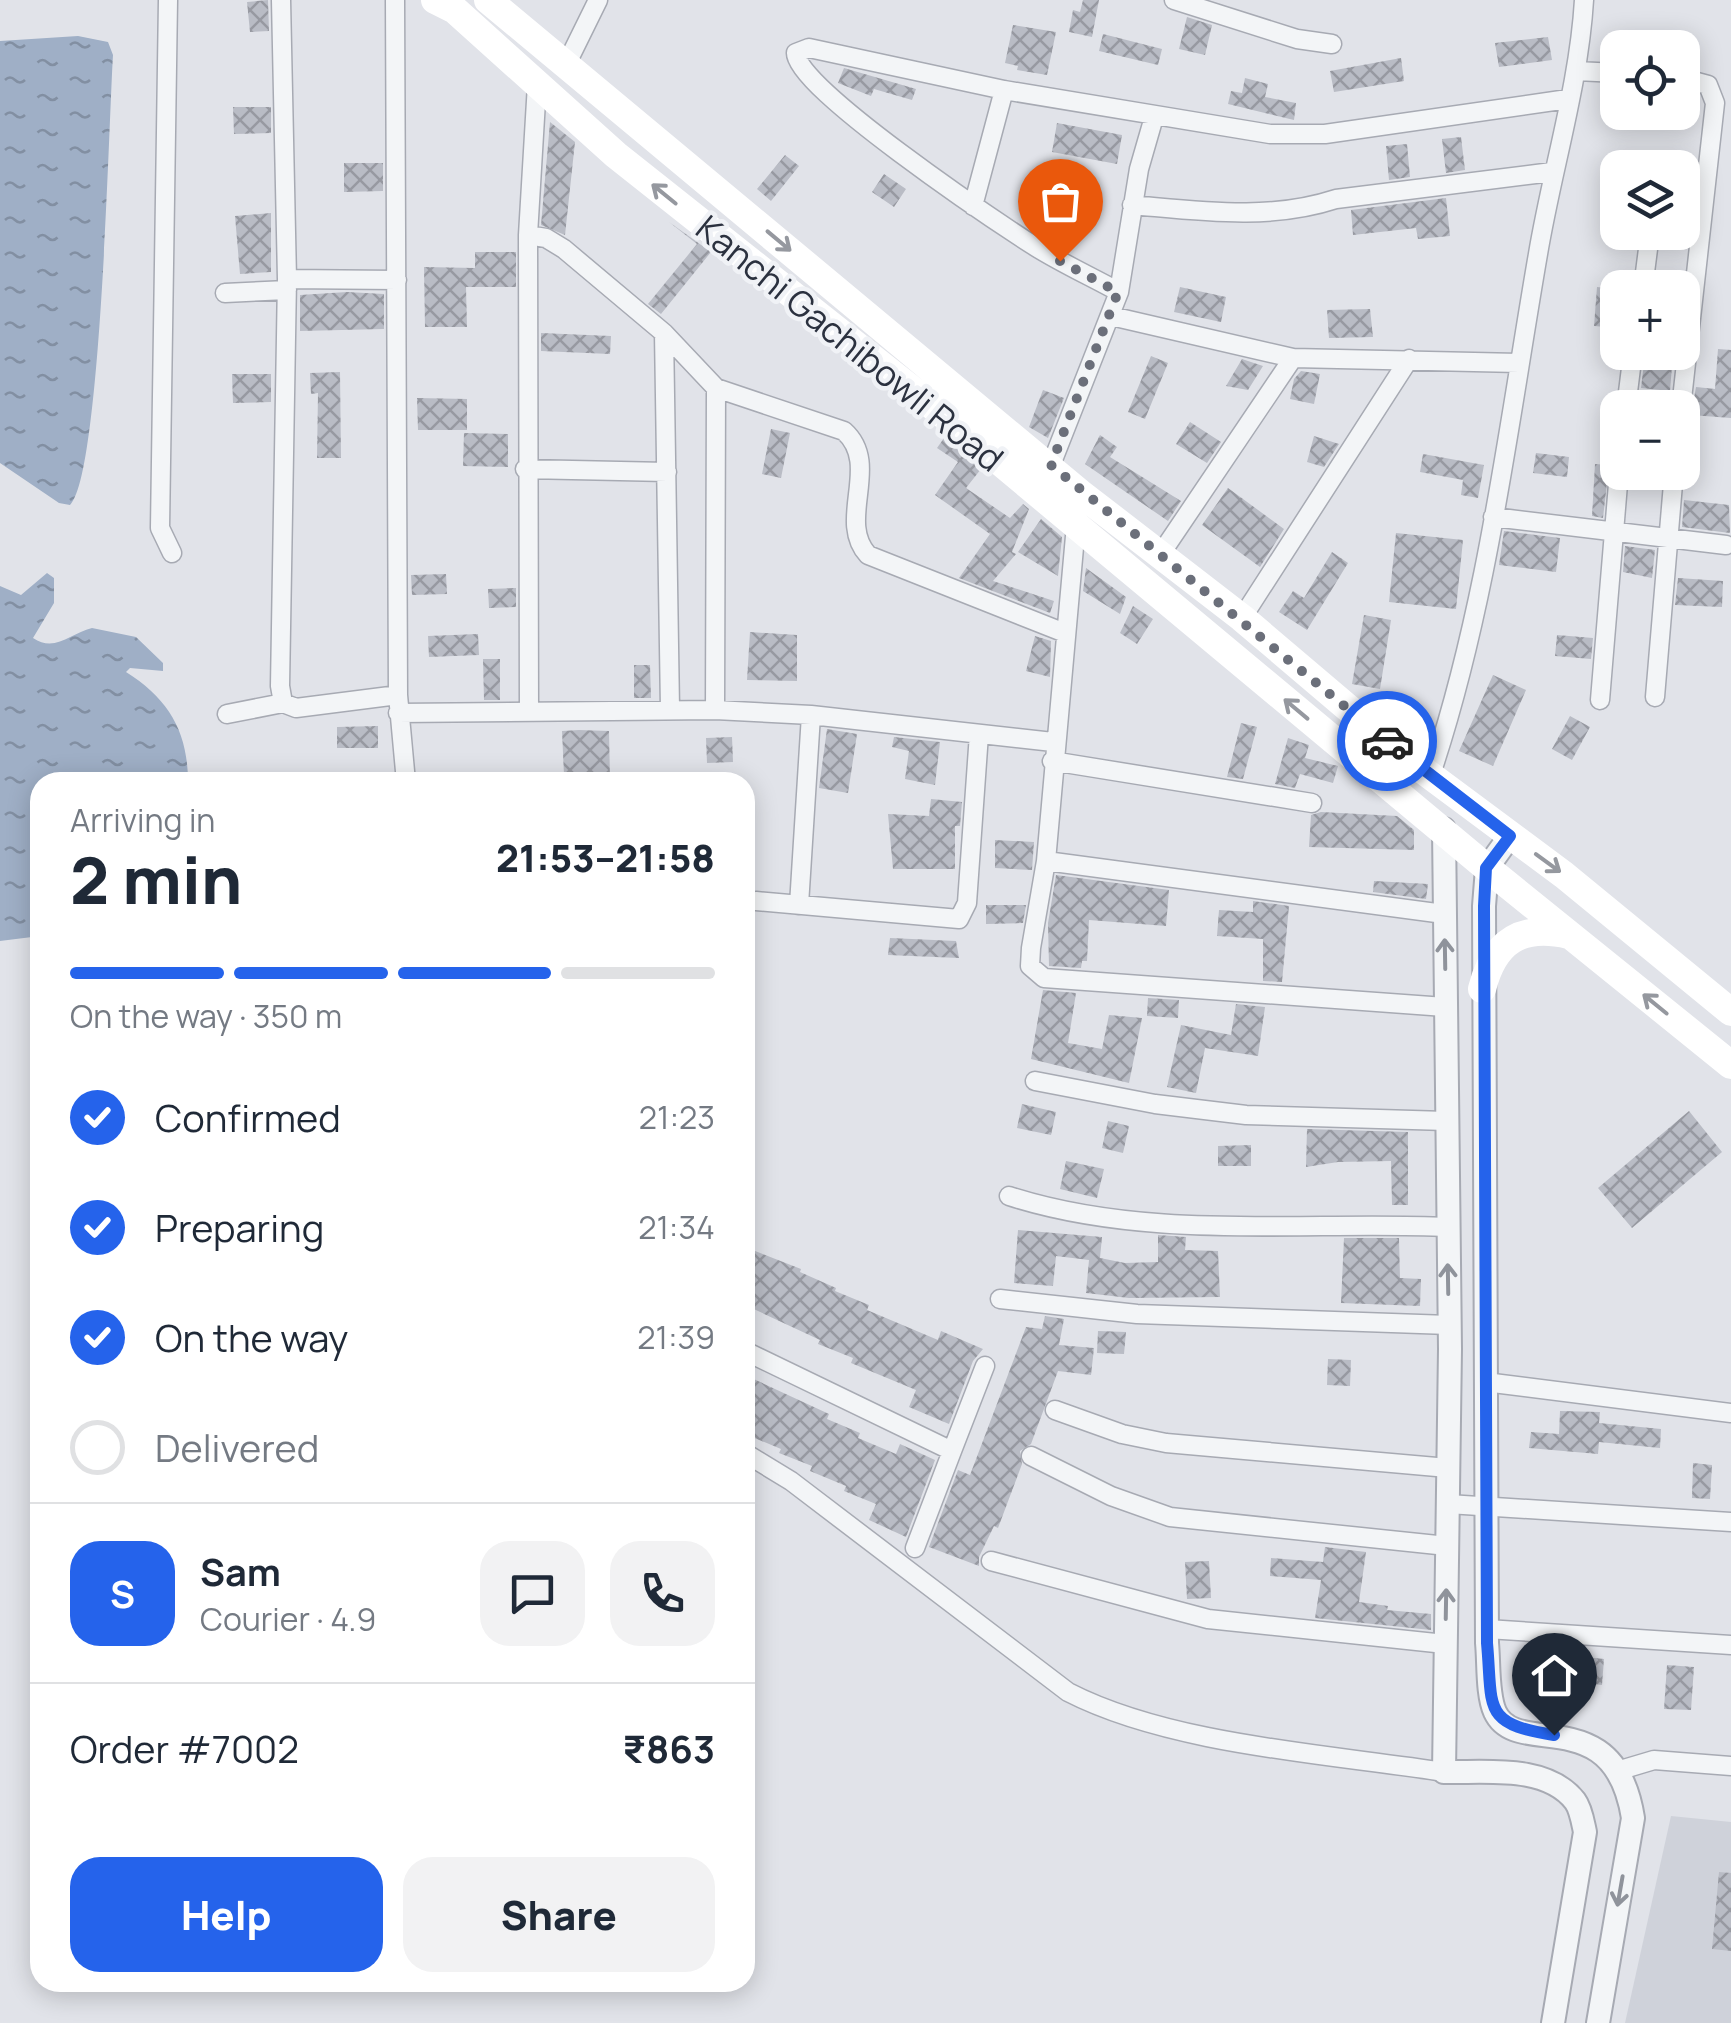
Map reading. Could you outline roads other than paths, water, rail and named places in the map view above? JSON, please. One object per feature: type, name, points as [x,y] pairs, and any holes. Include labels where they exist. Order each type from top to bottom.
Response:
[{"type":"main road","name":"Kanchi Gachibowli Road","points":[[435,0],[455,10],[631,168],[1076,526],[1444,829],[1486,868],[1731,1065]]},
{"type":"main road","name":"Kanchi Gachibowli Road","points":[[488,0],[1420,767],[1731,1012]]},
{"type":"main road","points":[[1388,785],[1420,767]]},
{"type":"main road","points":[[1482,989],[1499,952],[1519,935],[1541,929],[1570,936]]},
{"type":"street","points":[[168,0],[160,528],[172,553]]},
{"type":"street","points":[[281,0],[287,284],[280,686],[283,703]]},
{"type":"street","points":[[394,0],[398,704],[405,772]]},
{"type":"street","points":[[566,65],[598,0]]},
{"type":"street","points":[[1174,0],[1297,40],[1332,44]]},
{"type":"street","points":[[1420,767],[1451,715],[1493,516],[1552,172],[1576,70],[1584,0]]},
{"type":"street","points":[[1118,292],[1032,245],[973,206],[829,98],[798,67],[796,53],[809,48],[1004,90],[1270,134],[1325,134],[1568,99]]},
{"type":"street","points":[[1576,70],[1600,72]]},
{"type":"street","points":[[1683,390],[1715,103],[1708,85],[1700,83]]},
{"type":"street","points":[[529,712],[525,469],[528,235],[537,84]]},
{"type":"street","points":[[973,206],[1004,90]]},
{"type":"street","points":[[1051,465],[1111,316],[1154,116]]},
{"type":"street","points":[[1132,205],[1224,214],[1302,210],[1336,199],[1552,172]]},
{"type":"street","points":[[528,235],[546,238],[564,248],[664,334],[716,388],[844,431],[856,441],[861,456],[856,531],[858,544],[868,555],[1064,632]]},
{"type":"street","points":[[224,294],[287,284],[397,280]]},
{"type":"street","points":[[1111,316],[1293,358],[1519,364]]},
{"type":"street","points":[[664,334],[670,709]]},
{"type":"street","points":[[1160,555],[1293,358]]},
{"type":"street","points":[[1242,618],[1409,360]]},
{"type":"street","points":[[716,388],[716,710]]},
{"type":"street","points":[[525,469],[667,472]]},
{"type":"street","points":[[1600,700],[1617,490]]},
{"type":"street","points":[[1655,697],[1672,490]]},
{"type":"street","points":[[1493,516],[1726,545]]},
{"type":"street","points":[[1076,526],[1046,861],[1030,966],[1044,978],[1445,1007]]},
{"type":"street","points":[[227,714],[283,703],[296,708],[398,704],[529,712],[716,710],[811,714],[1054,742]]},
{"type":"street","points":[[799,905],[811,714]]},
{"type":"street","points":[[756,900],[949,920],[965,913],[979,734]]},
{"type":"street","points":[[1052,761],[1312,803]]},
{"type":"street","points":[[1444,829],[1449,1326],[1444,1772]]},
{"type":"street","points":[[1510,836],[1486,868],[1482,989],[1487,1630],[1494,1711],[1505,1725],[1589,1743],[1604,1752],[1629,1793],[1634,1818],[1598,2023]]},
{"type":"street","points":[[1046,861],[1444,914]]},
{"type":"street","points":[[1035,1082],[1155,1104],[1246,1114],[1446,1121]]},
{"type":"street","points":[[1009,1196],[1052,1210],[1232,1228],[1329,1223],[1448,1227]]},
{"type":"street","points":[[1000,1299],[1153,1314],[1449,1326]]},
{"type":"street","points":[[755,1356],[952,1451]]},
{"type":"street","points":[[915,1548],[985,1366]]},
{"type":"street","points":[[1485,1382],[1731,1413]]},
{"type":"street","points":[[1055,1410],[1122,1434],[1166,1443],[1448,1468]]},
{"type":"street","points":[[1031,1456],[1111,1496],[1170,1517],[1447,1546]]},
{"type":"street","points":[[755,1460],[791,1481],[1068,1692],[1108,1712],[1155,1726],[1444,1772],[1513,1771],[1558,1787],[1576,1803],[1585,1832],[1553,2023]]},
{"type":"street","points":[[1448,1504],[1731,1522]]},
{"type":"street","points":[[991,1562],[1208,1619],[1445,1644]]},
{"type":"street","points":[[1487,1630],[1731,1645]]},
{"type":"street","points":[[1617,1771],[1654,1760],[1731,1766]]},
{"type":"street","points":[[1585,1832],[1630,1838]]},
{"type":"water","points":[[78,36],[108,42],[113,55],[96,367],[81,480],[70,505],[59,503],[0,463],[0,41]]},
{"type":"water","points":[[47,573],[54,578],[54,603],[33,638],[41,642],[56,643],[92,628],[136,637],[163,663],[163,671],[130,668],[126,672],[154,694],[173,718],[180,732],[187,772],[30,772],[30,937],[0,941],[0,586],[21,595]]}]
